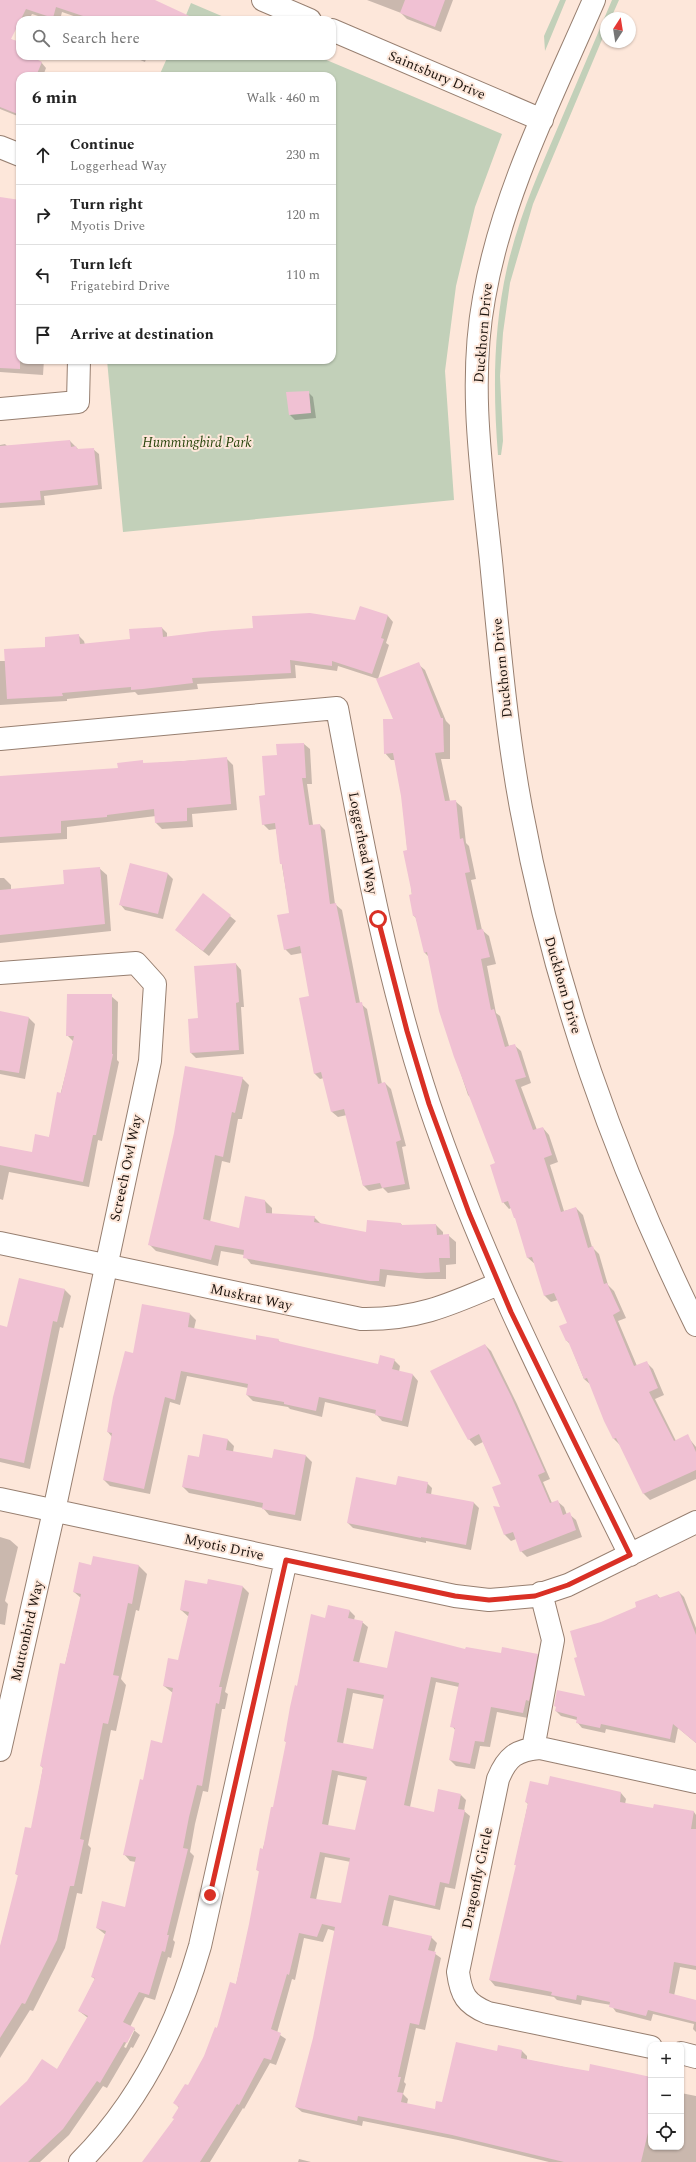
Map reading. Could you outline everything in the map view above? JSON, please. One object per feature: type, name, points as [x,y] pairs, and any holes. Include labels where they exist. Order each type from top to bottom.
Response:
[{"type":"street","points":[[263,0],[301,16]]},
{"type":"street","name":"Duckhorn Drive","points":[[594,0],[542,120],[507,207],[490,264],[483,303],[477,362],[478,422],[504,696],[524,823],[544,917],[567,1003],[585,1060],[615,1144],[637,1200],[696,1325]]},
{"type":"street","name":"Saintsbury Drive","points":[[336,32],[542,120]]},
{"type":"street","points":[[0,147],[16,153]]},
{"type":"street","points":[[0,409],[78,402],[79,364]]},
{"type":"street","name":"Loggerhead Way","points":[[0,740],[337,708],[378,919],[407,1031],[437,1126],[469,1213],[498,1284],[630,1555]]},
{"type":"street","name":"Screech Owl Way","points":[[0,973],[136,963],[155,984],[150,1061],[54,1511]]},
{"type":"street","name":"Muskrat Way","points":[[0,1243],[106,1267],[361,1319],[384,1320],[420,1315],[442,1308],[498,1284]]},
{"type":"street","name":"Myotis Drive","points":[[0,1499],[455,1596],[489,1600],[512,1599],[541,1593],[568,1585],[696,1522]]},
{"type":"street","name":"Muttonbird Way","points":[[0,1750],[54,1511]]},
{"type":"street","points":[[80,2162],[109,2129],[151,2067],[168,2034],[189,1982],[200,1946],[286,1560]]},
{"type":"street","points":[[533,1748],[553,1640],[541,1593]]},
{"type":"street","name":"Dragonfly Circle","points":[[648,2046],[488,2013],[474,2007],[464,1996],[460,1987],[458,1972],[498,1779],[504,1764],[511,1757],[524,1749],[540,1748],[696,1782]]},
{"type":"street","points":[[684,2054],[696,2057]]},
{"type":"green space","points":[[560,0],[566,0],[545,51],[544,36]]},
{"type":"green space","points":[[612,0],[619,0],[614,12],[607,12]]},
{"type":"green space","points":[[191,3],[222,16],[186,16]]},
{"type":"green space","points":[[600,28],[600,44],[533,204],[510,283],[503,333],[500,376],[503,441],[501,455],[498,455],[495,408],[495,362],[502,291],[518,230],[545,156]]},
{"type":"green space","name":"Hummingbird Park","points":[[166,60],[326,60],[502,134],[475,207],[456,286],[445,371],[454,500],[123,532],[107,364],[336,364],[336,72],[161,72]]},
{"type":"building","points":[[0,0],[155,0],[189,16],[83,16],[56,7],[54,16],[47,16],[26,9],[22,16],[16,16],[16,29],[11,39],[16,41],[16,60],[38,60],[42,62],[38,72],[16,72],[16,113],[0,107]]},
{"type":"building","points":[[405,0],[445,0],[435,27],[400,13]]},
{"type":"building","points":[[0,197],[16,199],[16,364],[20,364],[20,369],[0,368]]},
{"type":"building","points":[[309,391],[311,413],[289,415],[286,392]]},
{"type":"building","points":[[70,440],[71,447],[76,446],[77,449],[94,448],[98,485],[40,491],[41,500],[0,503],[0,446]]},
{"type":"building","points":[[360,606],[388,615],[381,638],[384,639],[372,674],[332,661],[332,666],[290,660],[291,673],[192,678],[193,683],[143,689],[131,690],[131,687],[62,693],[63,696],[7,699],[4,649],[45,647],[45,637],[79,634],[80,644],[130,639],[129,629],[162,627],[163,637],[253,628],[252,616],[310,613],[355,620]]},
{"type":"building","points":[[419,662],[441,718],[443,718],[444,752],[435,753],[445,801],[456,800],[460,839],[463,838],[470,872],[465,873],[477,930],[483,929],[490,957],[481,959],[491,1010],[494,1009],[505,1047],[515,1044],[526,1077],[515,1080],[533,1130],[543,1127],[552,1155],[544,1158],[561,1212],[576,1207],[588,1248],[593,1246],[604,1284],[607,1283],[620,1311],[613,1315],[634,1366],[647,1361],[658,1388],[649,1392],[674,1441],[688,1434],[696,1452],[696,1470],[643,1494],[616,1438],[613,1439],[604,1421],[587,1378],[584,1379],[568,1341],[566,1341],[559,1326],[567,1323],[554,1293],[544,1296],[532,1257],[527,1258],[515,1218],[508,1201],[502,1203],[490,1165],[495,1163],[454,1057],[439,1011],[427,952],[424,953],[415,916],[413,916],[409,895],[412,894],[403,851],[407,850],[401,796],[393,753],[384,754],[383,719],[393,719],[376,679]]},
{"type":"building","points":[[304,743],[306,778],[302,778],[309,825],[320,824],[330,904],[336,903],[356,1003],[362,1002],[378,1084],[385,1082],[401,1140],[396,1142],[405,1184],[382,1188],[380,1183],[363,1186],[344,1109],[331,1112],[321,1072],[314,1074],[299,998],[309,996],[300,946],[284,950],[277,915],[289,913],[282,864],[280,864],[275,823],[262,825],[259,796],[265,795],[262,756],[277,755],[276,744]]},
{"type":"building","points":[[227,757],[231,804],[187,808],[187,821],[155,823],[154,809],[107,815],[107,817],[61,821],[61,833],[0,837],[0,776],[118,768],[117,763],[143,760],[143,763]]},
{"type":"building","points":[[130,863],[168,873],[158,914],[119,905]]},
{"type":"building","points":[[100,867],[105,924],[0,935],[0,890],[64,884],[63,870]]},
{"type":"building","points":[[203,893],[231,915],[203,951],[175,930]]},
{"type":"building","points":[[236,963],[239,1002],[236,1003],[239,1050],[190,1053],[188,1019],[198,1018],[194,966]]},
{"type":"building","points":[[67,994],[112,994],[113,1054],[96,1135],[93,1135],[83,1182],[0,1165],[0,1146],[32,1152],[35,1134],[49,1137],[57,1092],[61,1093],[74,1036],[66,1036]]},
{"type":"building","points":[[0,1011],[29,1017],[19,1073],[0,1070]]},
{"type":"building","points":[[185,1066],[243,1077],[235,1113],[232,1112],[223,1157],[215,1155],[203,1219],[239,1228],[245,1196],[265,1200],[266,1213],[315,1216],[314,1222],[366,1232],[367,1220],[401,1223],[401,1225],[436,1224],[437,1235],[449,1234],[450,1258],[439,1258],[440,1272],[419,1273],[380,1269],[379,1281],[370,1281],[243,1258],[244,1250],[215,1245],[211,1260],[148,1245],[174,1133]]},
{"type":"building","points":[[19,1278],[65,1289],[57,1322],[53,1321],[24,1463],[0,1458],[0,1325],[7,1327]]},
{"type":"building","points":[[142,1304],[190,1313],[188,1327],[256,1340],[256,1335],[279,1339],[278,1341],[378,1364],[380,1355],[395,1359],[392,1369],[413,1374],[402,1421],[375,1415],[376,1410],[319,1397],[316,1411],[284,1404],[284,1402],[246,1395],[248,1384],[181,1371],[175,1400],[165,1397],[144,1489],[103,1480],[112,1433],[107,1432],[113,1397],[125,1351],[133,1353]]},
{"type":"building","points":[[485,1344],[511,1396],[545,1472],[538,1475],[550,1503],[558,1500],[563,1515],[570,1512],[576,1530],[520,1552],[513,1532],[504,1535],[493,1506],[500,1507],[492,1487],[501,1484],[479,1434],[468,1440],[430,1371]]},
{"type":"building","points":[[203,1434],[228,1439],[226,1450],[272,1458],[274,1449],[306,1455],[295,1515],[262,1509],[263,1503],[182,1487],[188,1455],[199,1457]]},
{"type":"building","points":[[398,1476],[428,1482],[426,1493],[474,1502],[466,1545],[421,1538],[347,1523],[356,1477],[396,1485]]},
{"type":"building","points":[[93,1556],[139,1565],[132,1604],[128,1603],[113,1675],[119,1676],[108,1724],[103,1723],[80,1839],[84,1840],[74,1886],[70,1886],[57,1940],[25,2004],[22,2003],[0,2038],[0,1946],[18,1875],[15,1874],[25,1827],[31,1828],[43,1767],[40,1766],[60,1663],[65,1664],[81,1594],[73,1592],[79,1562],[91,1565]]},
{"type":"building","points":[[208,1579],[243,1586],[219,1687],[222,1687],[219,1704],[216,1703],[202,1786],[197,1785],[189,1817],[183,1848],[188,1849],[167,1935],[169,1935],[165,1952],[162,1951],[149,1995],[139,1992],[123,2022],[135,2028],[127,2043],[124,2042],[100,2083],[97,2081],[63,2129],[28,2162],[0,2162],[0,2106],[27,2081],[42,2059],[57,2069],[88,2016],[78,2011],[95,1978],[91,1977],[106,1931],[96,1928],[102,1901],[125,1907],[136,1857],[123,1855],[140,1779],[143,1780],[151,1740],[162,1743],[173,1688],[163,1686],[168,1658],[178,1660],[189,1612],[180,1610],[185,1580],[207,1584]]},
{"type":"building","points":[[679,1591],[696,1635],[696,1743],[673,1724],[670,1739],[601,1724],[600,1728],[576,1723],[577,1717],[555,1711],[556,1707],[554,1706],[557,1690],[585,1696],[574,1658],[577,1657],[570,1631],[601,1622],[636,1607],[635,1602],[657,1594],[659,1598]]},
{"type":"building","points":[[328,1605],[350,1610],[348,1618],[363,1621],[353,1661],[387,1668],[395,1631],[465,1649],[466,1647],[501,1653],[502,1647],[538,1654],[529,1701],[526,1700],[523,1713],[491,1707],[484,1742],[475,1741],[470,1764],[449,1760],[455,1728],[450,1727],[459,1683],[431,1677],[404,1805],[434,1812],[438,1789],[461,1794],[458,1809],[465,1810],[449,1884],[440,1882],[435,1906],[389,1895],[382,1925],[432,1936],[428,1950],[436,1952],[419,2025],[410,2023],[398,2077],[401,2077],[397,2092],[403,2093],[401,2102],[435,2109],[436,2101],[442,2102],[456,2042],[497,2051],[498,2045],[522,2050],[521,2058],[566,2067],[589,2071],[590,2064],[648,2076],[648,2133],[641,2162],[564,2162],[452,2135],[358,2116],[357,2121],[295,2107],[313,2038],[335,1927],[322,1924],[317,1937],[299,1933],[289,1975],[287,1974],[271,2029],[281,2033],[271,2060],[264,2058],[239,2105],[237,2104],[200,2162],[142,2162],[174,2119],[172,2118],[179,2107],[173,2103],[185,2084],[188,2085],[204,2056],[215,2027],[217,2028],[230,1982],[236,1984],[259,1871],[256,1870],[260,1848],[263,1849],[271,1807],[273,1807],[286,1742],[284,1741],[290,1707],[295,1685],[297,1686],[311,1614],[325,1618]],"holes":[[[347,1688],[384,1695],[373,1749],[337,1742]],[[332,1770],[367,1777],[355,1830],[322,1824]],[[320,1852],[350,1858],[341,1903],[310,1898]]]},
{"type":"building","points":[[550,1776],[621,1792],[620,1802],[653,1808],[654,1804],[694,1811],[691,1829],[696,1829],[696,1966],[674,1962],[669,1993],[696,2000],[696,2022],[648,2010],[646,2016],[609,2007],[610,2002],[577,1995],[576,2000],[551,1995],[552,1992],[489,1980],[516,1865],[514,1865],[528,1803],[525,1802],[530,1781],[548,1785]]},
{"type":"route","points":[[210,1895],[286,1560],[455,1596],[489,1600],[535,1596],[568,1585],[630,1555],[511,1312],[469,1213],[429,1104],[407,1031],[378,919]]}]
